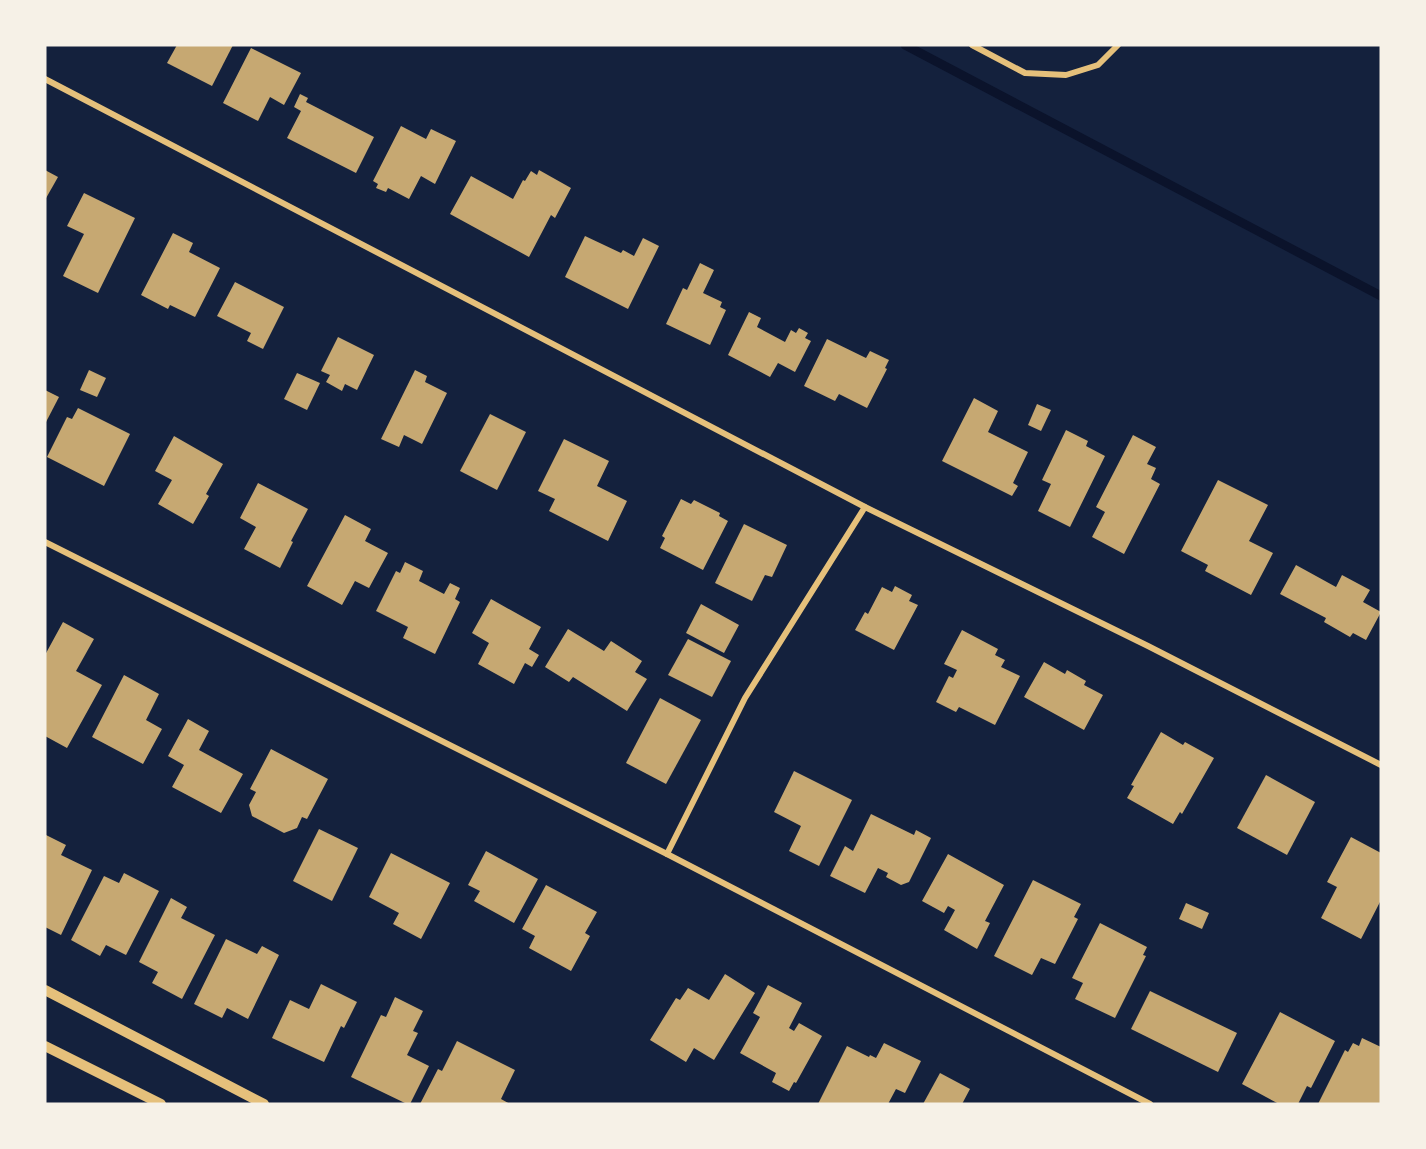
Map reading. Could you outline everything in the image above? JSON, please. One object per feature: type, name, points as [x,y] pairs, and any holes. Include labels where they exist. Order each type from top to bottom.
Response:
[{"type":"street","points":[[972,45],[1024,73],[1066,75],[1098,65],[1118,45]]},
{"type":"street","points":[[45,79],[865,507],[1148,646],[1381,765]]},
{"type":"street","points":[[667,854],[745,698],[865,507]]},
{"type":"street","points":[[45,542],[667,854],[1150,1104]]},
{"type":"street","points":[[45,990],[264,1104]]},
{"type":"street","points":[[45,1046],[161,1104]]},
{"type":"building","points":[[177,45],[233,45],[212,86],[167,63]]},
{"type":"building","points":[[251,48],[301,73],[284,105],[270,97],[258,121],[223,103]]},
{"type":"building","points":[[300,94],[308,98],[306,102],[374,137],[356,173],[287,138],[301,111],[294,107]]},
{"type":"building","points":[[401,126],[426,139],[431,129],[456,141],[435,184],[421,176],[409,199],[388,188],[386,192],[376,188],[378,184],[373,181]]},
{"type":"building","points":[[45,170],[58,177],[45,200]]},
{"type":"building","points":[[539,170],[571,188],[555,218],[551,215],[529,257],[450,214],[471,176],[513,199],[523,180],[525,181],[531,171],[537,175]]},
{"type":"building","points":[[84,193],[135,218],[98,293],[63,276],[84,234],[67,226]]},
{"type":"building","points":[[173,233],[193,243],[189,252],[220,268],[195,317],[170,305],[168,309],[141,295]]},
{"type":"building","points":[[585,236],[621,253],[623,250],[634,256],[643,238],[659,246],[628,309],[565,277]]},
{"type":"building","points":[[700,263],[714,270],[703,293],[722,302],[720,307],[726,310],[710,345],[666,324],[683,288],[687,290]]},
{"type":"building","points":[[235,282],[284,307],[263,349],[247,341],[251,333],[217,316]]},
{"type":"building","points":[[749,312],[761,318],[757,327],[785,342],[791,330],[796,333],[799,328],[808,333],[805,338],[811,341],[795,372],[778,363],[770,377],[728,355]]},
{"type":"building","points":[[338,337],[374,355],[357,390],[345,384],[342,391],[326,382],[330,375],[321,371]]},
{"type":"building","points":[[827,339],[866,358],[870,351],[889,360],[885,368],[887,369],[867,408],[839,394],[835,401],[804,386]]},
{"type":"building","points":[[89,370],[106,378],[97,397],[80,390]]},
{"type":"building","points":[[415,370],[427,376],[425,382],[447,393],[422,444],[404,435],[399,447],[381,439]]},
{"type":"building","points":[[297,373],[320,383],[307,410],[284,399]]},
{"type":"building","points":[[45,390],[59,397],[45,424]]},
{"type":"building","points":[[974,398],[998,411],[988,432],[1028,452],[1013,483],[1018,486],[1012,496],[942,461]]},
{"type":"building","points":[[1037,404],[1051,410],[1041,431],[1028,425]]},
{"type":"building","points":[[78,408],[130,434],[104,486],[47,457],[67,417],[72,419]]},
{"type":"building","points":[[490,414],[526,432],[497,490],[460,471]]},
{"type":"building","points":[[1066,430],[1088,441],[1086,446],[1105,456],[1070,527],[1038,511],[1051,484],[1042,480]]},
{"type":"building","points":[[1133,435],[1156,447],[1147,464],[1156,468],[1151,479],[1160,484],[1124,554],[1092,537],[1105,512],[1096,507]]},
{"type":"building","points":[[174,436],[223,464],[193,524],[158,504],[172,480],[155,471]]},
{"type":"building","points":[[564,439],[609,461],[597,486],[627,501],[608,541],[549,511],[555,499],[538,491]]},
{"type":"building","points":[[1218,480],[1268,505],[1249,541],[1273,553],[1251,595],[1205,571],[1208,565],[1181,551]]},
{"type":"building","points":[[258,483],[308,509],[280,568],[244,549],[256,527],[240,518]]},
{"type":"building","points":[[681,499],[691,504],[694,500],[720,513],[719,516],[728,521],[703,570],[660,548],[665,538],[662,536]]},
{"type":"building","points":[[345,515],[371,529],[365,541],[388,553],[369,588],[355,581],[342,605],[307,586]]},
{"type":"building","points":[[744,524],[787,545],[772,577],[765,575],[752,601],[715,583]]},
{"type":"building","points":[[405,562],[423,571],[419,581],[444,594],[450,583],[460,588],[455,599],[460,602],[435,654],[403,638],[408,627],[376,611],[396,571],[400,573]]},
{"type":"building","points":[[1296,565],[1336,587],[1342,575],[1370,590],[1363,602],[1381,612],[1366,640],[1353,633],[1350,637],[1324,622],[1326,618],[1280,594]]},
{"type":"building","points":[[895,586],[912,595],[909,601],[918,605],[894,650],[855,630],[865,612],[868,614],[882,587],[892,592]]},
{"type":"building","points":[[491,599],[541,627],[529,649],[539,655],[532,667],[525,663],[514,684],[478,664],[489,643],[472,633]]},
{"type":"building","points":[[701,604],[739,625],[724,653],[686,633]]},
{"type":"building","points":[[63,622],[94,639],[76,671],[102,685],[67,748],[45,736],[45,655]]},
{"type":"building","points":[[568,629],[604,651],[611,641],[642,661],[635,672],[647,679],[627,711],[573,677],[569,682],[545,667]]},
{"type":"building","points":[[962,630],[998,649],[995,655],[1005,660],[1001,667],[1020,676],[995,725],[959,707],[956,712],[936,702],[949,676],[953,678],[957,670],[944,664]]},
{"type":"building","points":[[688,639],[731,661],[712,697],[668,675]]},
{"type":"building","points":[[1044,662],[1065,674],[1067,670],[1086,681],[1084,685],[1103,695],[1084,730],[1024,697]]},
{"type":"building","points":[[124,675],[159,694],[146,720],[162,729],[143,764],[92,737]]},
{"type":"building","points":[[660,698],[701,720],[666,784],[626,763]]},
{"type":"building","points":[[188,719],[209,731],[199,750],[243,774],[221,813],[172,787],[184,765],[168,756]]},
{"type":"building","points":[[1161,732],[1183,745],[1185,742],[1214,758],[1182,814],[1180,812],[1173,824],[1127,798],[1134,786],[1131,785]]},
{"type":"building","points":[[271,749],[328,779],[307,819],[302,817],[297,828],[284,833],[252,816],[249,805],[256,792],[250,789]]},
{"type":"building","points":[[794,771],[852,800],[819,866],[789,851],[801,826],[774,812]]},
{"type":"building","points":[[1266,775],[1315,802],[1287,855],[1237,828]]},
{"type":"building","points":[[871,814],[914,835],[916,830],[931,838],[909,882],[901,885],[886,877],[888,873],[878,868],[865,893],[830,876],[845,846],[853,851]]},
{"type":"building","points":[[319,829],[358,848],[332,901],[293,881]]},
{"type":"building","points":[[46,835],[66,845],[61,855],[92,870],[61,935],[45,927]]},
{"type":"building","points":[[1351,837],[1381,853],[1381,900],[1361,939],[1321,918],[1337,887],[1327,882]]},
{"type":"building","points":[[486,851],[538,879],[514,923],[474,901],[480,891],[468,885]]},
{"type":"building","points":[[391,853],[450,883],[421,939],[393,924],[399,913],[369,897]]},
{"type":"building","points":[[948,854],[1004,885],[985,921],[990,923],[977,949],[944,930],[955,910],[948,906],[944,913],[922,901]]},
{"type":"building","points":[[124,873],[159,891],[126,955],[106,945],[100,956],[71,940],[104,876],[119,883]]},
{"type":"building","points":[[1033,880],[1081,904],[1074,917],[1078,919],[1055,964],[1041,958],[1032,975],[994,956]]},
{"type":"building","points":[[546,885],[597,912],[585,933],[590,936],[571,971],[529,948],[535,936],[522,929]]},
{"type":"building","points":[[171,898],[187,907],[181,918],[215,935],[182,999],[152,983],[158,972],[139,962]]},
{"type":"building","points":[[1186,903],[1209,913],[1202,929],[1179,919]]},
{"type":"building","points":[[1100,923],[1147,947],[1143,955],[1146,956],[1115,1018],[1075,999],[1083,983],[1072,978]]},
{"type":"building","points":[[226,939],[257,954],[262,946],[279,955],[248,1019],[227,1008],[222,1018],[194,1004]]},
{"type":"building","points":[[725,974],[755,993],[714,1060],[694,1048],[686,1062],[650,1040],[676,998],[680,1000],[688,988],[709,1000]]},
{"type":"building","points":[[321,984],[357,1002],[344,1028],[341,1026],[324,1062],[272,1038],[290,1000],[309,1009]]},
{"type":"building","points":[[768,985],[802,1003],[789,1028],[794,1031],[799,1023],[822,1036],[796,1083],[794,1082],[789,1091],[772,1082],[776,1073],[740,1053],[760,1017],[753,1013]]},
{"type":"building","points":[[1150,991],[1237,1033],[1218,1072],[1131,1029]]},
{"type":"building","points":[[395,997],[423,1011],[413,1031],[418,1033],[407,1055],[429,1066],[410,1104],[351,1077],[381,1015],[386,1017]]},
{"type":"building","points":[[1280,1012],[1335,1041],[1311,1088],[1307,1086],[1298,1104],[1279,1104],[1242,1084]]},
{"type":"building","points":[[1362,1038],[1381,1047],[1381,1104],[1318,1104],[1345,1050],[1348,1052],[1353,1043],[1359,1046]]},
{"type":"building","points":[[457,1041],[515,1070],[501,1099],[510,1104],[420,1104],[438,1069],[442,1071]]},
{"type":"building","points":[[884,1043],[921,1061],[905,1093],[896,1089],[888,1104],[818,1104],[847,1046],[876,1058]]},
{"type":"building","points":[[940,1073],[970,1089],[962,1104],[923,1104]]},
{"type":"waterway","points":[[905,45],[1381,296]]}]
